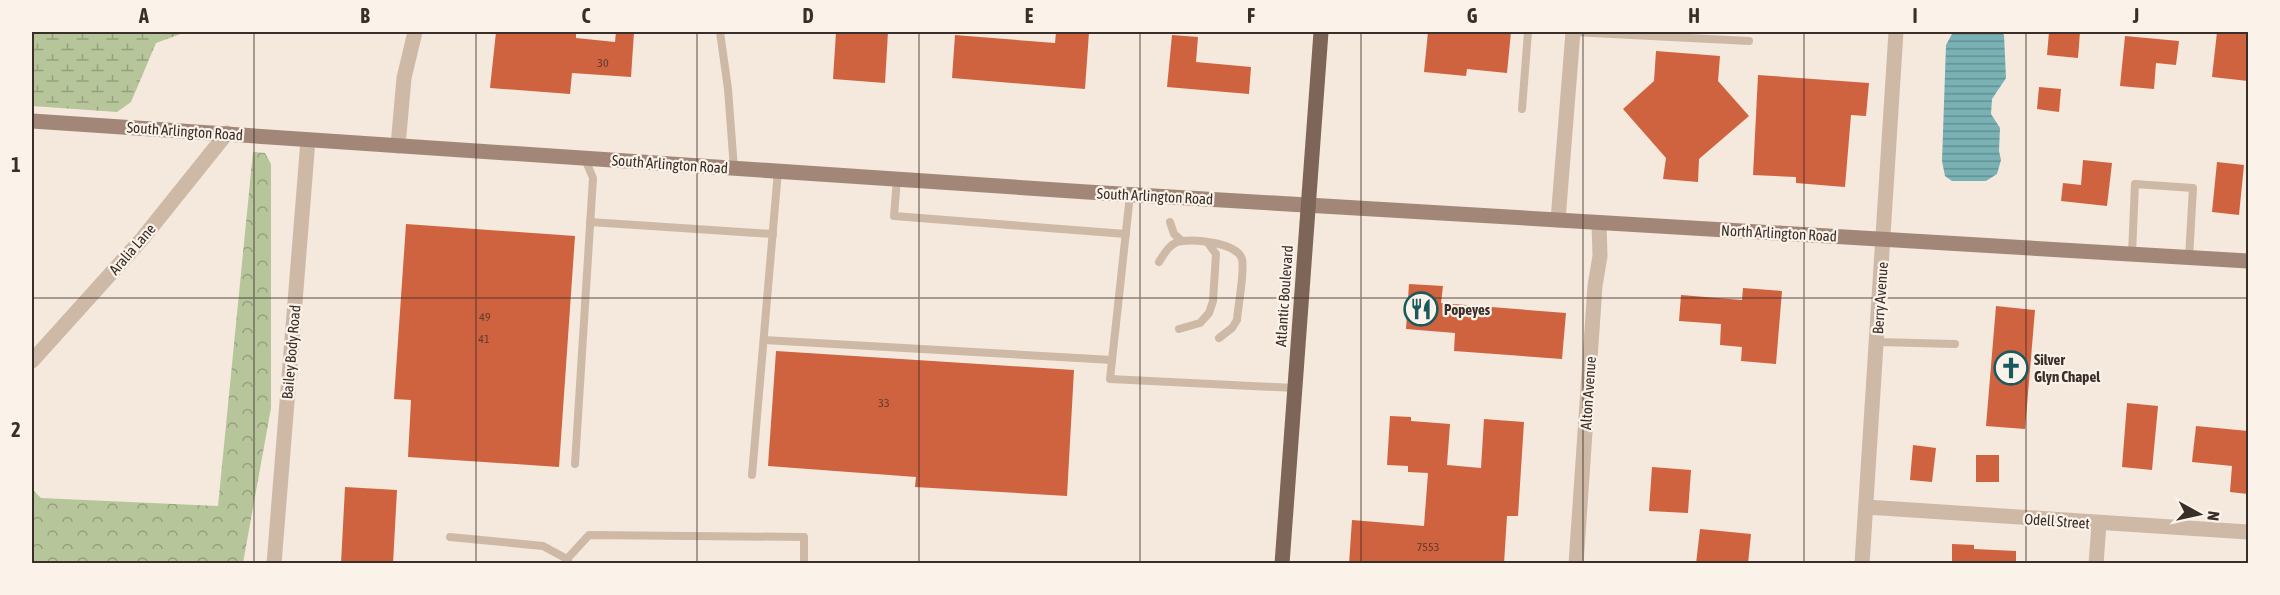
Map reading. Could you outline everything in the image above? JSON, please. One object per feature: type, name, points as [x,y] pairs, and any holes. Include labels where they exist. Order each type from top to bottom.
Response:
[{"type":"main road","name":"Atlantic Boulevard","points":[[1282,564],[1321,32]]},
{"type":"main road","name":"South Arlington Road","points":[[32,121],[734,169],[1309,205]]},
{"type":"main road","name":"North Arlington Road","points":[[1309,205],[2248,261]]},
{"type":"street","points":[[398,146],[404,78],[415,32]]},
{"type":"street","points":[[1558,220],[1573,32]]},
{"type":"street","name":"Berry Avenue","points":[[1862,564],[1896,32]]},
{"type":"street","name":"Aralia Lane","points":[[32,361],[142,238],[227,134]]},
{"type":"street","name":"Bailey Body Road","points":[[274,564],[308,140]]},
{"type":"street","name":"Alton Avenue","points":[[1576,564],[1594,298],[1600,256],[1599,223]]},
{"type":"street","name":"Odell Street","points":[[1866,507],[2248,532]]},
{"type":"street","points":[[2096,564],[2099,524]]},
{"type":"lane","points":[[720,32],[728,89],[734,169]]},
{"type":"lane","points":[[1522,109],[1528,32]]},
{"type":"lane","points":[[1573,32],[1749,41]]},
{"type":"lane","points":[[575,464],[593,178],[585,159]]},
{"type":"lane","points":[[753,475],[778,171]]},
{"type":"lane","points":[[897,179],[894,216],[1126,234]]},
{"type":"lane","points":[[2132,254],[2135,184],[2170,186],[2193,188],[2189,258]]},
{"type":"lane","points":[[1130,195],[1110,380],[1295,388]]},
{"type":"lane","points":[[590,222],[773,234]]},
{"type":"lane","points":[[1170,222],[1174,234],[1182,240],[1228,245],[1242,260],[1237,320],[1232,328],[1219,338]]},
{"type":"lane","points":[[1159,262],[1168,248],[1182,240]]},
{"type":"lane","points":[[1179,329],[1200,323],[1209,313],[1213,301],[1216,254],[1208,243]]},
{"type":"lane","points":[[764,340],[1112,360]]},
{"type":"lane","points":[[1877,342],[1955,344]]},
{"type":"lane","points":[[450,537],[543,546],[568,561],[589,535],[804,537],[804,564]]},
{"type":"green space","points":[[32,32],[186,32],[156,43],[131,102],[117,112],[32,106]]},
{"type":"green space","points":[[253,152],[265,153],[271,164],[271,408],[243,563],[32,563],[32,489],[41,498],[218,506]]},
{"type":"water","points":[[1953,32],[2001,32],[2004,35],[2006,78],[1992,99],[1991,114],[2000,128],[2001,160],[1997,174],[1986,181],[1952,181],[1945,176],[1942,161],[1946,45]]},
{"type":"building","points":[[496,32],[576,32],[576,38],[615,42],[616,32],[634,32],[631,77],[572,73],[570,94],[490,88]]},
{"type":"building","points":[[836,32],[888,32],[885,83],[833,79]]},
{"type":"building","points":[[1056,32],[1089,32],[1085,89],[952,78],[955,35],[1055,43]]},
{"type":"building","points":[[1428,32],[1511,32],[1507,73],[1467,69],[1466,76],[1424,72]]},
{"type":"building","points":[[2049,32],[2080,32],[2078,58],[2047,55]]},
{"type":"building","points":[[2217,32],[2248,32],[2248,81],[2212,77]]},
{"type":"building","points":[[1172,35],[1198,37],[1196,62],[1251,67],[1249,94],[1167,87]]},
{"type":"building","points":[[2125,36],[2179,41],[2176,65],[2156,63],[2154,89],[2120,86]]},
{"type":"building","points":[[1656,51],[1720,56],[1718,81],[1749,116],[1699,159],[1698,182],[1663,179],[1666,158],[1623,109],[1654,81]]},
{"type":"building","points":[[1758,75],[1869,83],[1866,116],[1851,115],[1845,187],[1796,183],[1796,177],[1753,175]]},
{"type":"building","points":[[2039,87],[2061,89],[2059,112],[2037,109]]},
{"type":"building","points":[[2083,160],[2112,163],[2107,206],[2061,201],[2063,183],[2081,185]]},
{"type":"building","points":[[2217,162],[2244,165],[2239,215],[2212,212]]},
{"type":"building","points":[[406,224],[575,236],[559,467],[408,457],[411,400],[394,399]]},
{"type":"building","points":[[1409,284],[1443,286],[1441,303],[1566,313],[1562,359],[1454,351],[1455,333],[1406,329]]},
{"type":"building","points":[[1743,288],[1782,291],[1776,364],[1741,361],[1742,347],[1720,345],[1721,324],[1679,321],[1681,295],[1742,300]]},
{"type":"building","name":"Silver Glyn Chapel","points":[[1996,306],[2035,310],[2025,429],[1986,426]]},
{"type":"building","points":[[776,351],[1074,370],[1067,496],[915,487],[916,477],[768,466]]},
{"type":"building","points":[[2127,403],[2158,406],[2152,470],[2122,467]]},
{"type":"building","points":[[1390,416],[1411,417],[1411,421],[1450,424],[1447,465],[1481,468],[1484,419],[1524,422],[1518,516],[1507,516],[1504,564],[1349,564],[1352,520],[1424,526],[1428,473],[1408,472],[1408,466],[1387,465]]},
{"type":"building","points":[[2196,426],[2248,431],[2248,494],[2230,492],[2232,466],[2192,462]]},
{"type":"building","points":[[1913,445],[1936,448],[1932,482],[1910,480]]},
{"type":"building","points":[[1976,455],[1999,455],[1999,482],[1976,482]]},
{"type":"building","points":[[1652,467],[1691,470],[1688,513],[1649,511]]},
{"type":"building","points":[[345,487],[397,490],[393,564],[341,564]]},
{"type":"building","points":[[1700,529],[1751,534],[1748,564],[1696,564]]},
{"type":"building","points":[[1952,544],[1974,545],[1974,549],[2016,551],[2016,564],[1952,564]]},
{"type":"place","name":"Popeyes","points":[[1421,309]]},
{"type":"place","name":"Silver Glyn Chapel","points":[[2011,368]]}]
